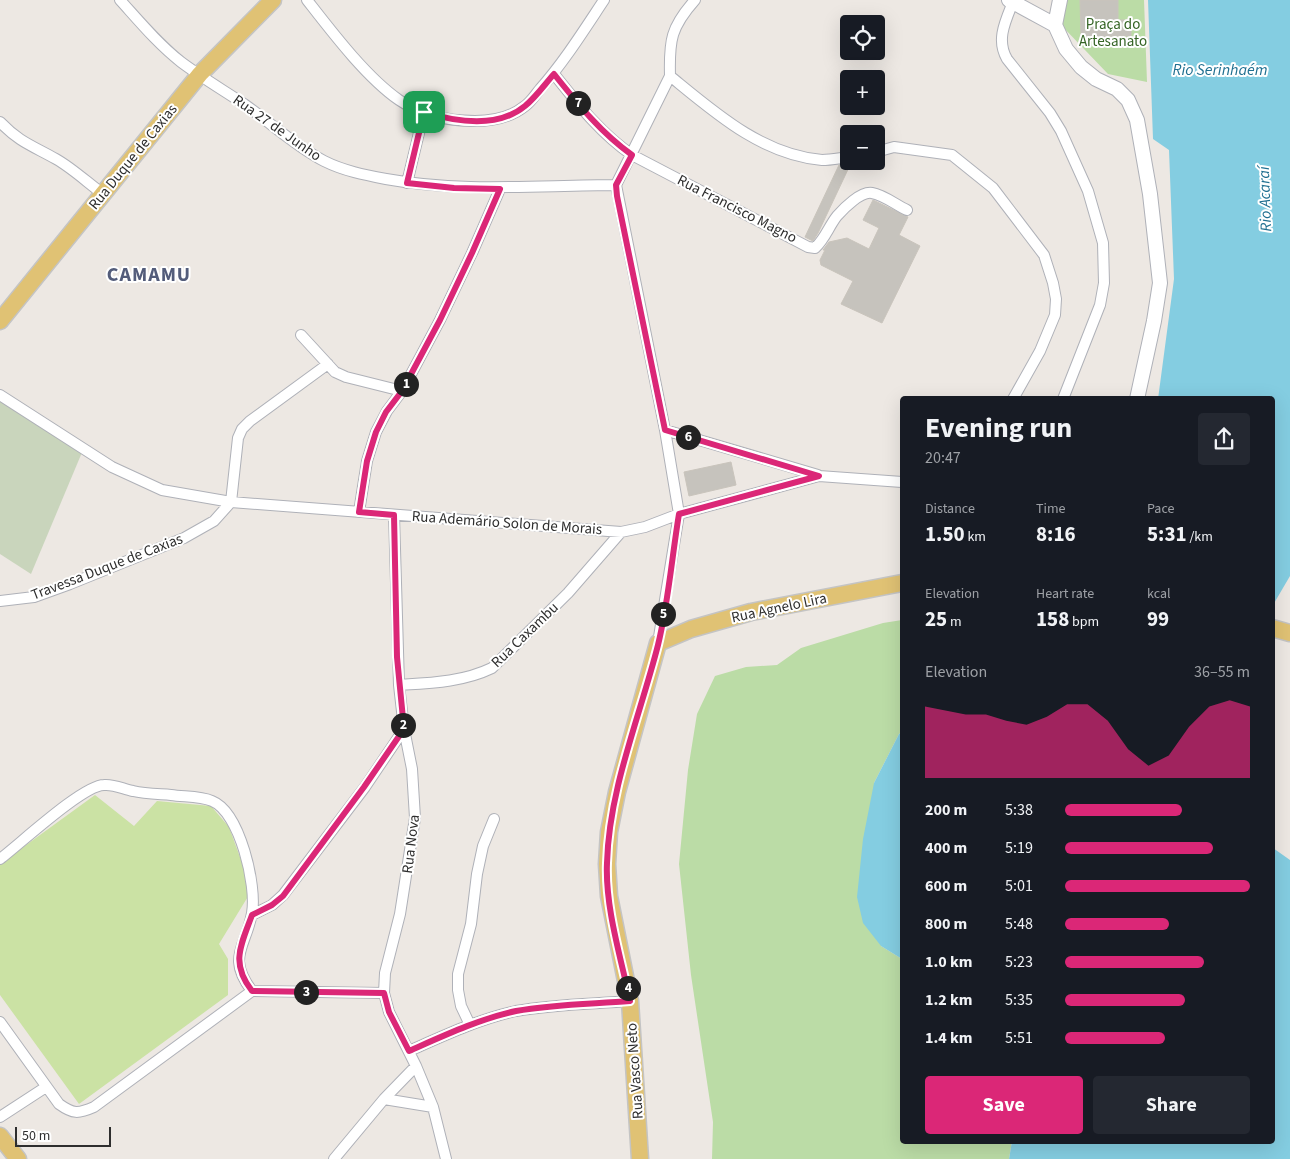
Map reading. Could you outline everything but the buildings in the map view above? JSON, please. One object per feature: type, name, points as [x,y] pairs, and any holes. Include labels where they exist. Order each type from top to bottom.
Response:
[{"type":"main road","name":"Rua Duque de Caxias","points":[[0,321],[200,74],[273,0]]},
{"type":"main road","name":"Rua Agnelo Lira","points":[[658,643],[690,629],[751,612],[900,583]]},
{"type":"main road","points":[[1275,629],[1290,634]]},
{"type":"main road","name":"Rua Vasco Neto","points":[[640,1159],[630,1001],[609,896],[607,856],[609,832],[617,792],[658,643]]},
{"type":"main road","points":[[0,1136],[18,1159]]},
{"type":"street","name":"Rua 27 de Junho","points":[[120,0],[166,49],[272,123],[301,147],[342,169],[407,183],[454,188],[500,189],[548,185],[616,185]]},
{"type":"street","points":[[307,0],[359,63],[399,100],[424,112],[446,119],[463,121],[499,119],[514,114],[526,105],[554,74],[604,0]]},
{"type":"street","points":[[616,185],[670,76],[669,57],[674,29],[682,15],[695,0]]},
{"type":"street","points":[[1060,0],[1055,25],[1066,49],[1081,67],[1096,79],[1117,89],[1128,100],[1136,120],[1152,204],[1160,283],[1138,396]]},
{"type":"street","points":[[1055,25],[1011,1],[1003,27],[1002,50],[1006,59],[1050,113],[1062,131],[1088,191],[1103,243],[1104,283],[1100,305],[1064,396]]},
{"type":"street","points":[[554,74],[596,125],[612,141],[632,155]]},
{"type":"street","points":[[670,76],[718,115],[747,134],[790,153],[822,160],[840,158]]},
{"type":"street","points":[[407,183],[424,112]]},
{"type":"street","points":[[0,122],[19,140],[56,159],[103,194]]},
{"type":"street","points":[[885,150],[894,147],[952,155],[994,188],[1044,255],[1056,299],[1054,314],[1040,351],[1015,396]]},
{"type":"street","name":"Rua Francisco Magno","points":[[632,155],[808,247],[815,248],[837,216],[862,195],[869,192],[875,193],[907,210]]},
{"type":"street","name":"Rua Vasco Neto","points":[[616,185],[665,430],[679,514],[658,643]]},
{"type":"street","points":[[359,512],[367,461],[376,432],[386,412],[402,391],[472,253],[500,189]]},
{"type":"street","points":[[301,336],[336,372],[346,377],[402,391]]},
{"type":"street","points":[[231,502],[237,449],[242,429],[250,421],[328,364]]},
{"type":"street","name":"Rua Ademário Solon de Morais","points":[[0,395],[126,475],[162,490],[231,502],[394,515],[501,521],[621,532],[645,528],[679,514],[819,476]]},
{"type":"street","points":[[665,430],[819,476],[900,482]]},
{"type":"street","name":"Travessa Duque de Caxias","points":[[0,601],[34,597],[152,552],[184,538],[214,521],[231,502]]},
{"type":"street","name":"Rua Nova","points":[[394,515],[399,685],[404,729],[412,768],[415,818],[402,906],[385,973],[384,993],[389,1012],[416,1066],[433,1107],[446,1159]]},
{"type":"street","name":"Rua Caxambu","points":[[399,685],[457,680],[478,675],[492,668],[568,593],[621,532]]},
{"type":"street","points":[[252,915],[272,905],[283,896],[364,787],[404,729]]},
{"type":"street","points":[[0,859],[80,795],[102,784],[114,785],[134,791],[212,801],[224,808],[233,822],[251,879],[254,897],[252,915],[238,955],[240,970],[252,991]]},
{"type":"street","points":[[470,1025],[461,1006],[458,974],[471,924],[477,874],[483,846],[494,819]]},
{"type":"street","points":[[0,1022],[59,1104],[69,1111],[81,1113],[94,1107],[252,991],[384,993]]},
{"type":"street","points":[[409,1051],[470,1025],[515,1012],[546,1007],[630,1001]]},
{"type":"street","points":[[334,1159],[384,1099],[416,1066]]},
{"type":"street","points":[[0,1117],[46,1087]]},
{"type":"street","points":[[384,1099],[433,1107]]},
{"type":"green space","name":"Praça do Artesanato","points":[[1065,0],[1144,0],[1147,82],[1108,74],[1061,25]]},
{"type":"green space","points":[[0,397],[83,450],[31,574],[0,554]]},
{"type":"green space","points":[[900,620],[900,733],[874,783],[881,946],[900,958],[900,1144],[1012,1144],[1009,1159],[712,1159],[713,1122],[691,975],[679,864],[688,770],[697,714],[715,676],[746,667],[777,665],[801,648],[883,623]]},
{"type":"green space","points":[[95,795],[134,826],[157,801],[211,806],[229,827],[252,890],[219,944],[228,959],[228,995],[79,1104],[0,995],[0,864]]},
{"type":"water","name":"Rio Serinhaém","points":[[1148,0],[1290,0],[1290,576],[1275,602],[1275,396],[1158,396],[1174,279],[1169,150],[1153,139]]},
{"type":"water","points":[[899,734],[900,958],[881,946],[863,923],[857,897],[863,839],[874,783]]},
{"type":"water","points":[[1275,849],[1290,860],[1290,1159],[1009,1159],[1012,1144],[1275,1144]]},
{"type":"district","name":"CAMAMU","points":[[149,275]]},
{"type":"route","points":[[554,74],[596,125],[612,141],[632,155],[616,185],[617,196],[665,430],[819,476],[679,514],[658,643],[617,792],[609,832],[607,864],[609,896],[630,1001],[546,1007],[515,1012],[470,1025],[409,1051],[389,1012],[384,993],[252,991],[240,970],[238,955],[252,915],[263,911],[283,896],[364,787],[404,729],[397,657],[394,515],[359,512],[367,461],[376,432],[386,412],[402,391],[440,320],[500,189],[454,188],[407,183],[424,112],[446,119],[463,121],[499,119],[514,114],[526,105],[554,74]]},
{"type":"water label","name":"Rio Acaraí","points":[[1265,199]]}]
